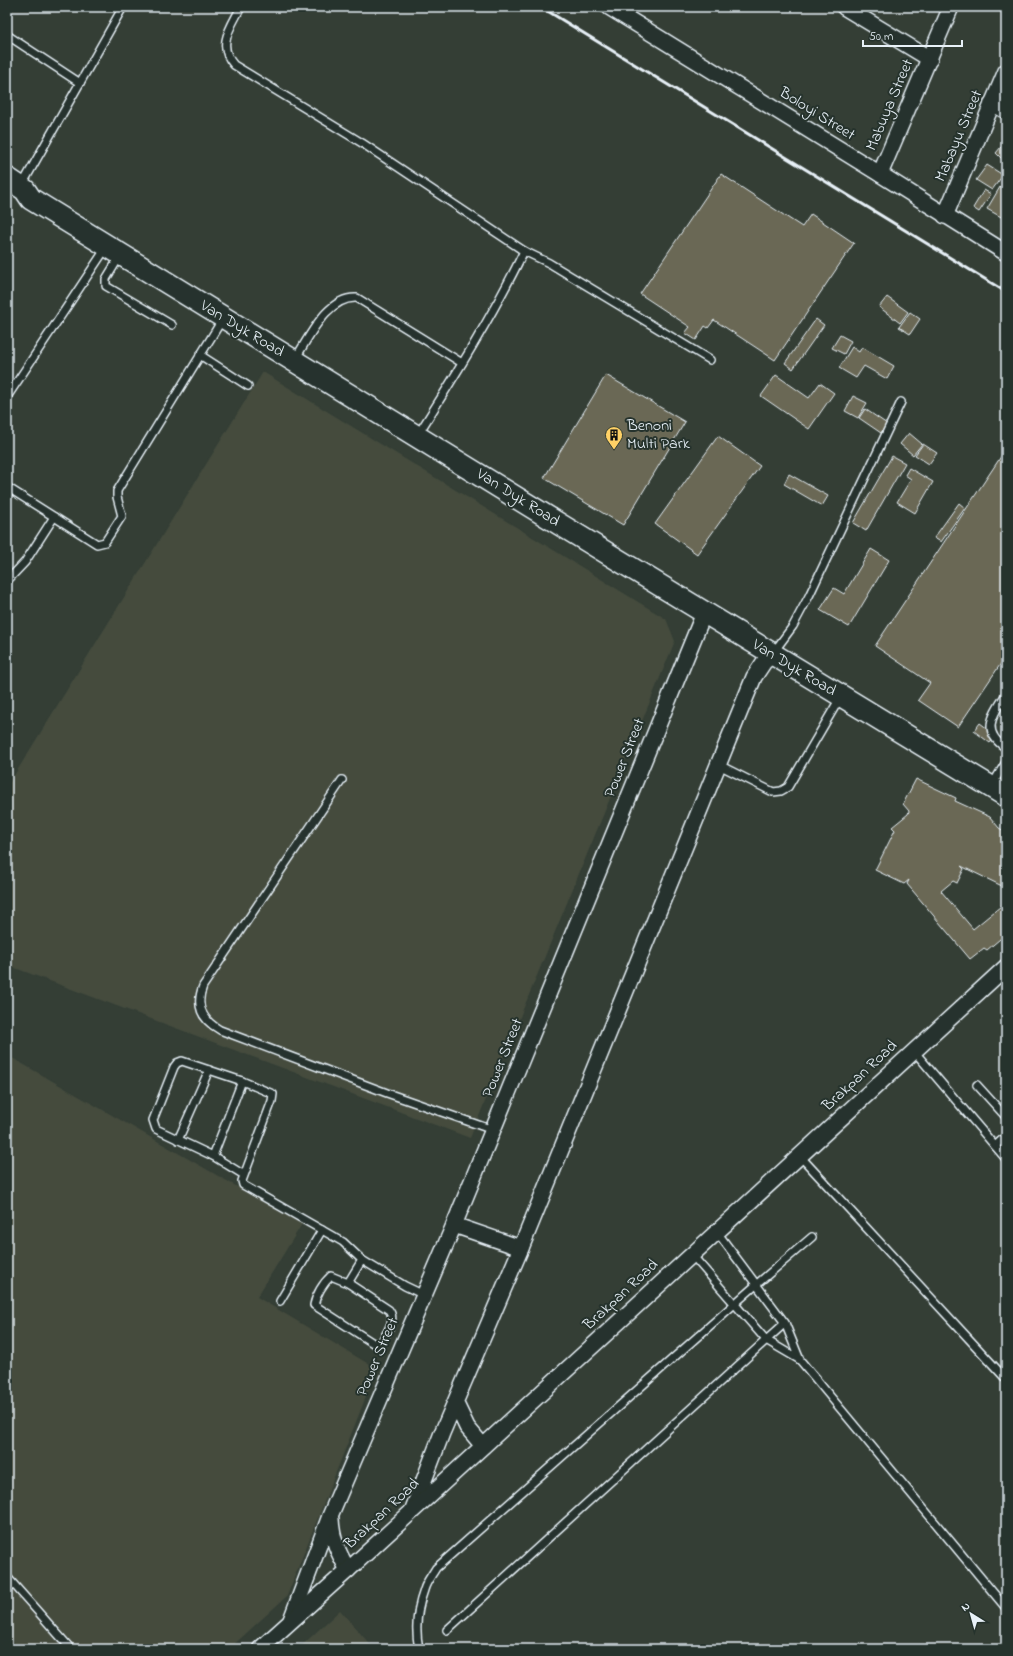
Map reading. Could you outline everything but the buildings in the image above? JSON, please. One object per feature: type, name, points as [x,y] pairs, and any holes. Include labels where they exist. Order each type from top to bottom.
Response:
[{"type":"main road","name":"Van Dyk Road","points":[[17,189],[223,318],[772,655],[999,792]]},
{"type":"street","name":"Boloyi Street","points":[[608,7],[1006,253]]},
{"type":"street","points":[[844,7],[930,59]]},
{"type":"street","name":"Mabuya Street","points":[[880,174],[951,7]]},
{"type":"street","name":"Mabayu Street","points":[[945,216],[1006,71]]},
{"type":"street","points":[[992,103],[1006,111]]},
{"type":"street","name":"Power Street","points":[[291,1620],[330,1516],[454,1225],[704,613]]},
{"type":"street","points":[[412,1511],[442,1433],[456,1404],[521,1248],[754,678],[764,662],[772,655]]},
{"type":"street","name":"Brakpan Road","points":[[260,1649],[1006,967]]},
{"type":"street","points":[[454,1225],[521,1248]]},
{"type":"street","points":[[456,1404],[467,1426],[483,1446]]},
{"type":"street","points":[[330,1516],[332,1536],[339,1554],[348,1570]]},
{"type":"lane","points":[[17,189],[124,7]]},
{"type":"lane","points":[[241,7],[225,40],[226,54],[234,65],[362,143],[524,251],[549,263],[710,360]]},
{"type":"lane","points":[[7,35],[80,83]]},
{"type":"lane","points":[[114,250],[106,280],[106,286],[172,325]]},
{"type":"lane","points":[[7,397],[114,250]]},
{"type":"lane","points":[[416,436],[462,363],[514,274],[524,251]]},
{"type":"lane","points":[[294,361],[330,307],[350,297],[357,298],[462,363]]},
{"type":"lane","points":[[7,487],[97,544],[105,542],[122,516],[117,492],[223,318]]},
{"type":"lane","points":[[200,355],[248,386]]},
{"type":"lane","points":[[772,655],[793,626],[809,596],[901,402]]},
{"type":"lane","points":[[7,581],[25,562],[54,517]]},
{"type":"lane","points":[[1006,694],[992,718],[991,725],[994,738],[1006,748]]},
{"type":"lane","points":[[719,765],[773,792],[781,791],[788,787],[841,697]]},
{"type":"lane","points":[[999,792],[1006,762]]},
{"type":"lane","points":[[342,780],[203,986],[200,993],[200,1010],[204,1018],[220,1030],[387,1093],[493,1130]]},
{"type":"lane","points":[[914,1051],[1006,1159]]},
{"type":"lane","points":[[244,1175],[213,1156],[156,1129],[154,1120],[174,1067],[177,1063],[182,1061],[271,1092],[273,1097],[244,1175],[242,1180],[243,1185],[247,1189],[343,1242],[362,1260],[405,1286],[424,1295]]},
{"type":"lane","points":[[178,1140],[208,1070]]},
{"type":"lane","points":[[213,1156],[242,1081]]},
{"type":"lane","points":[[977,1085],[1006,1117]]},
{"type":"lane","points":[[994,1146],[1006,1136]]},
{"type":"lane","points":[[800,1156],[1006,1379]]},
{"type":"lane","points":[[280,1301],[322,1230]]},
{"type":"lane","points":[[717,1232],[785,1323],[800,1360],[1006,1608]]},
{"type":"lane","points":[[419,1649],[416,1636],[418,1612],[424,1589],[436,1568],[812,1237]]},
{"type":"lane","points":[[692,1255],[766,1340],[800,1360]]},
{"type":"lane","points":[[348,1282],[362,1260]]},
{"type":"lane","points":[[331,1276],[348,1282],[389,1310],[392,1314],[392,1320],[381,1343],[378,1345],[314,1305],[315,1300],[326,1280],[331,1276]]},
{"type":"lane","points":[[446,1630],[785,1323]]},
{"type":"lane","points":[[9,1579],[71,1649]]},
{"type":"shaded area","points":[[263,372],[666,619],[675,641],[470,1138],[7,965],[7,787]]},
{"type":"shaded area","points":[[7,1055],[302,1224],[257,1297],[377,1369],[287,1596],[229,1649],[20,1649],[7,1635]]},
{"type":"shaded area","points":[[340,1610],[374,1649],[298,1649]]},
{"type":"railway","points":[[541,7],[1006,292]]},
{"type":"place","name":"Benoni Multi Park","points":[[614,450]]}]
